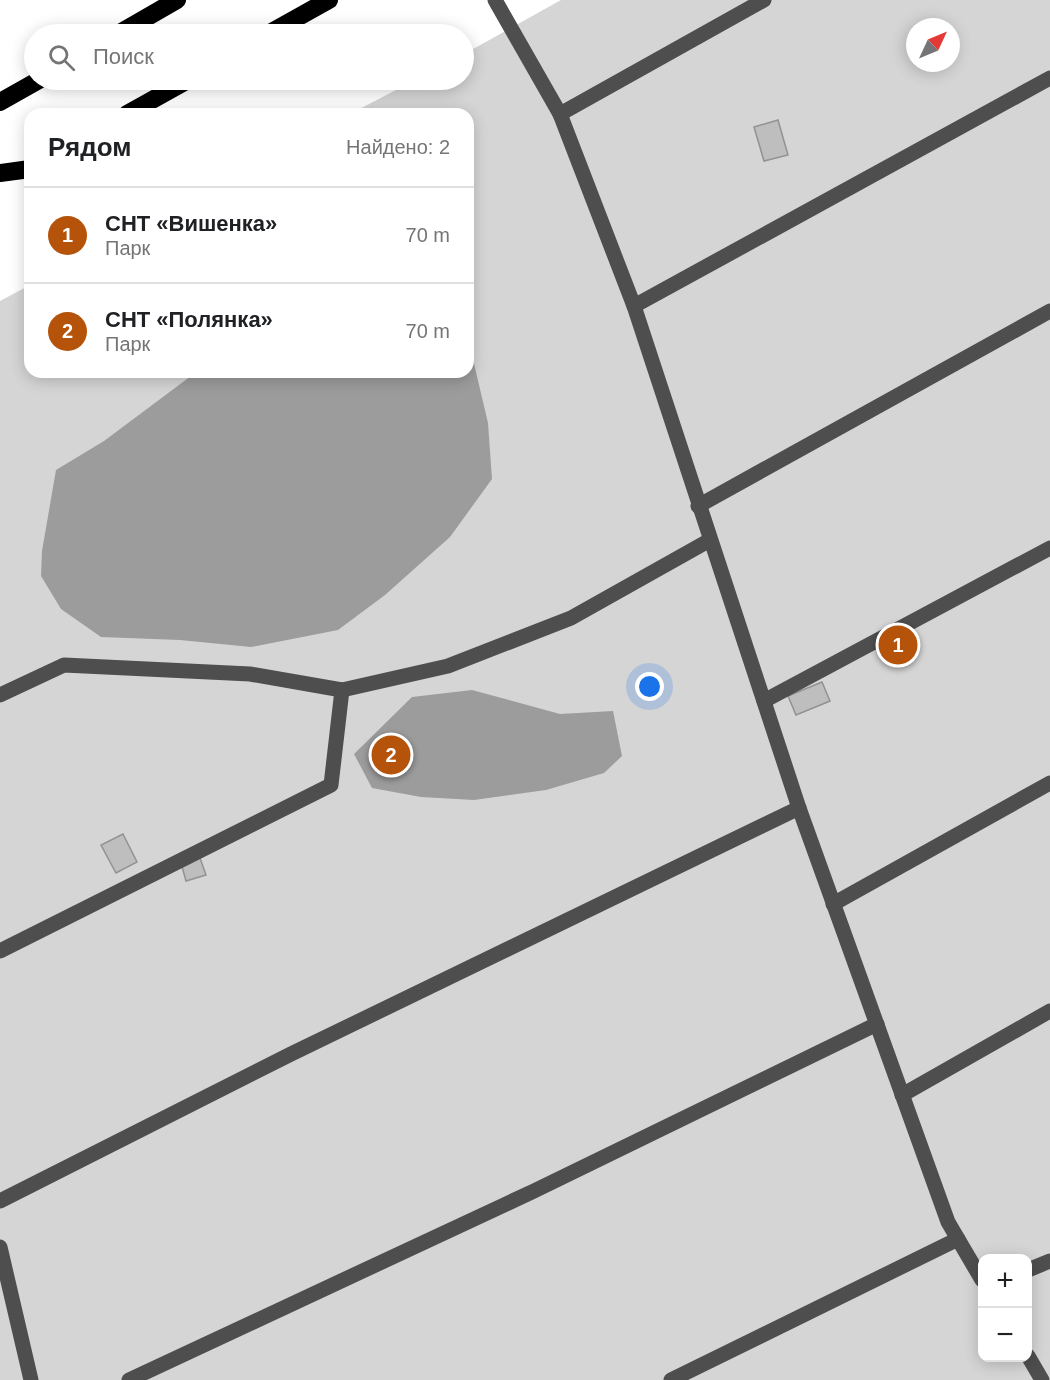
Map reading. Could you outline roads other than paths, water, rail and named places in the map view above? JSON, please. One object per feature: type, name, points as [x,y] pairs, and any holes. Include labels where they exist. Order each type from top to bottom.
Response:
[{"type":"highway","points":[[135,24],[177,0]]},
{"type":"highway","points":[[286,24],[329,0]]},
{"type":"highway","points":[[0,102],[24,88]]},
{"type":"highway","points":[[139,108],[170,90]]},
{"type":"highway","points":[[0,173],[24,170]]},
{"type":"lane","points":[[495,0],[560,114],[634,306],[698,506],[833,904],[948,1222],[978,1273]]},
{"type":"lane","points":[[560,114],[764,0]]},
{"type":"lane","points":[[634,306],[1050,78]]},
{"type":"lane","points":[[698,506],[1050,311]]},
{"type":"lane","points":[[0,695],[64,665],[250,674],[342,690],[448,666],[571,618],[710,540]]},
{"type":"lane","points":[[764,701],[1050,548]]},
{"type":"lane","points":[[0,951],[331,785],[342,690]]},
{"type":"lane","points":[[833,904],[1050,783]]},
{"type":"lane","points":[[0,1201],[291,1054],[799,808]]},
{"type":"lane","points":[[902,1095],[1050,1011]]},
{"type":"lane","points":[[129,1380],[534,1191],[877,1024]]},
{"type":"lane","points":[[671,1380],[958,1239]]},
{"type":"lane","points":[[0,1247],[31,1380]]},
{"type":"lane","points":[[1032,1268],[1050,1261]]},
{"type":"lane","points":[[1032,1362],[1042,1380]]},
{"type":"place","name":"СНТ «Вишенка»","points":[[898,645]]},
{"type":"place","name":"СНТ «Полянка»","points":[[391,755]]}]
